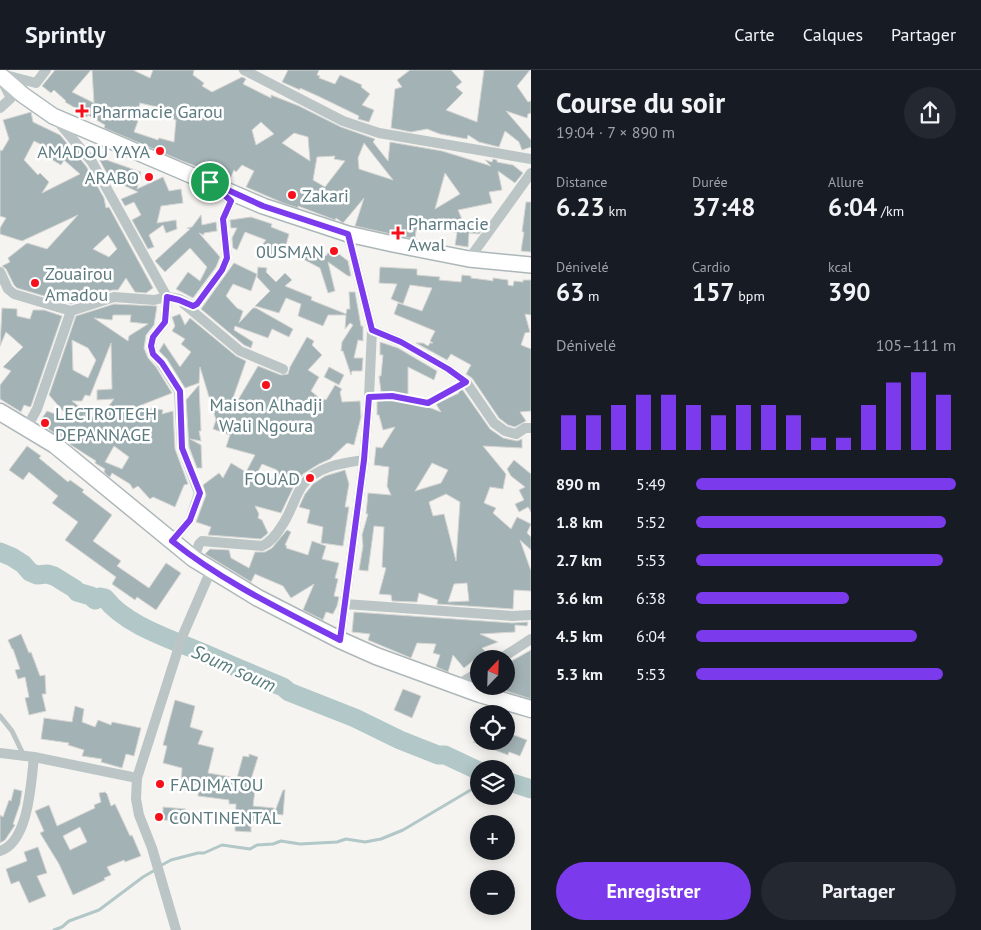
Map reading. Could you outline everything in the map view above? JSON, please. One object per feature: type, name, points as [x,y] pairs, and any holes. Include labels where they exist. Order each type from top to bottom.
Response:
[{"type":"main road","points":[[0,76],[22,95],[53,116],[263,206],[348,234],[393,244],[469,259],[531,265]]},
{"type":"main road","points":[[0,412],[55,445],[194,559],[258,598],[340,640],[376,656],[531,709]]},
{"type":"street","points":[[0,76],[36,83],[46,70]]},
{"type":"street","points":[[244,70],[343,121],[379,133],[531,159]]},
{"type":"street","points":[[0,76],[11,98]]},
{"type":"street","points":[[0,94],[11,98]]},
{"type":"street","points":[[0,108],[11,98]]},
{"type":"street","points":[[53,116],[92,162],[167,297],[165,322],[153,337],[151,346],[153,354],[162,363],[180,391],[182,448],[200,493],[190,520],[172,541]]},
{"type":"street","points":[[469,259],[531,173]]},
{"type":"street","points":[[0,272],[8,289],[14,294],[71,311],[114,297],[154,300],[167,297],[193,306],[197,304],[222,270],[227,258],[223,219],[231,201],[210,182]]},
{"type":"street","points":[[340,640],[364,460],[372,330],[348,234]]},
{"type":"street","points":[[179,300],[240,351],[283,369]]},
{"type":"street","points":[[27,427],[37,409],[71,311]]},
{"type":"street","points":[[372,330],[401,342],[448,369],[466,382],[494,423],[505,431],[516,434],[525,428],[531,428]]},
{"type":"street","points":[[194,559],[199,544],[202,541],[262,546],[268,543],[289,516],[302,486],[316,473],[338,464],[364,460]]},
{"type":"street","points":[[176,930],[152,848],[139,815],[136,799],[137,778],[182,637],[211,570]]},
{"type":"street","points":[[345,604],[512,616],[531,615]]},
{"type":"street","points":[[514,650],[531,639]]},
{"type":"street","points":[[457,685],[470,677]]},
{"type":"street","points":[[0,752],[137,778]]},
{"type":"street","points":[[0,851],[7,849],[15,840],[28,808],[29,756]]},
{"type":"lane","points":[[369,397],[392,396],[428,403],[466,382]]},
{"type":"lane","points":[[0,716],[29,756]]},
{"type":"building","points":[[55,70],[91,70],[72,92],[94,103],[92,70],[133,70],[150,78],[153,70],[194,70],[193,75],[204,83],[202,86],[212,92],[242,77],[246,79],[243,84],[271,98],[271,95],[299,106],[341,127],[375,139],[373,142],[388,161],[390,142],[442,151],[491,166],[485,160],[492,162],[493,159],[497,160],[497,162],[513,165],[523,173],[515,183],[498,171],[502,190],[489,192],[492,203],[458,210],[464,224],[485,226],[479,234],[469,233],[468,247],[455,245],[457,233],[451,231],[453,224],[427,231],[416,230],[415,239],[355,226],[364,198],[343,223],[336,218],[335,220],[298,206],[298,208],[283,203],[246,187],[254,171],[242,165],[236,172],[234,170],[229,181],[213,175],[214,173],[104,128],[105,125],[88,115],[87,117],[76,111],[77,109],[65,102],[54,90],[51,93],[42,86]],"holes":[[[140,103],[174,111],[171,118],[176,120],[174,142],[159,138],[158,140],[134,132],[138,121],[136,120]],[[261,122],[274,134],[256,145],[252,130]],[[294,133],[308,137],[310,161],[282,143]],[[364,143],[393,180],[359,169],[358,158]],[[335,156],[334,159],[345,161],[325,187],[313,180],[317,157]],[[445,173],[460,194],[435,209]]]},
{"type":"building","points":[[288,70],[319,70],[317,75],[320,76],[319,78],[335,84],[340,75],[362,85],[361,87],[370,94],[362,105],[374,110],[369,122],[358,119],[359,116],[320,97],[282,82]]},
{"type":"building","points":[[410,70],[451,70],[462,82],[456,87],[463,93],[446,110],[477,122],[484,70],[530,70],[517,86],[528,102],[531,101],[531,113],[528,114],[527,118],[506,111],[531,140],[531,147],[522,150],[519,142],[505,131],[499,147],[479,142],[468,135],[467,139],[440,134],[427,129],[411,132],[391,128],[395,89],[402,87],[397,80]]},
{"type":"building","points":[[31,112],[33,122],[60,135],[86,166],[104,198],[106,208],[109,207],[153,288],[146,293],[135,292],[126,278],[118,290],[112,290],[71,304],[17,288],[14,285],[6,269],[2,266],[10,262],[8,258],[27,243],[47,249],[78,215],[22,241],[0,234],[0,228],[6,218],[0,216],[0,150],[2,151],[9,139],[3,120]],"holes":[[[34,141],[50,149],[46,156],[61,165],[64,160],[80,174],[42,193],[49,182],[40,173],[38,175],[24,160]],[[108,235],[117,249],[109,257],[93,249]]]},
{"type":"building","points":[[98,157],[141,172],[137,189],[163,177],[169,191],[181,189],[183,203],[161,206],[157,223],[176,220],[177,229],[166,233],[163,225],[149,235],[154,247],[148,249],[132,220],[141,215],[134,202],[125,206],[121,199],[138,192],[110,179]]},
{"type":"building","points":[[526,202],[531,202],[531,252],[521,251]]},
{"type":"building","points":[[201,215],[202,225],[216,222],[217,231],[204,233],[204,235],[199,233],[220,257],[216,267],[193,298],[176,289],[188,272],[200,281],[207,267],[190,248],[165,272],[155,261],[190,229],[187,228],[192,227]]},
{"type":"building","points":[[251,217],[272,224],[271,227],[289,234],[282,260],[268,256],[259,249],[266,240],[245,232],[237,250],[233,248],[232,238],[237,228],[231,228],[230,220]]},
{"type":"building","points":[[305,246],[326,256],[331,248],[348,261],[351,276],[348,276],[328,262],[335,291],[328,293],[320,268],[299,257]]},
{"type":"building","points":[[234,263],[257,274],[251,291],[233,284],[226,296],[237,308],[243,311],[239,323],[253,308],[256,308],[293,329],[289,337],[272,329],[268,338],[235,326],[234,330],[253,342],[251,348],[244,345],[201,309]]},
{"type":"building","points":[[258,267],[267,268],[266,272],[276,282],[285,273],[292,280],[285,286],[312,297],[311,300],[346,314],[347,309],[350,309],[349,292],[355,292],[361,326],[363,326],[363,341],[358,340],[354,358],[363,358],[362,371],[352,371],[351,375],[343,351],[341,351],[342,342],[353,325],[350,323],[345,329],[346,315],[328,315],[323,326],[298,316],[301,304],[286,298],[279,313],[255,306],[270,291],[257,277]]},
{"type":"building","points":[[380,267],[417,269],[417,275],[440,277],[439,280],[461,282],[462,275],[493,281],[493,278],[508,280],[508,285],[513,286],[514,281],[523,282],[523,280],[531,280],[531,315],[525,314],[530,332],[525,333],[521,345],[531,349],[531,411],[520,412],[526,421],[515,427],[508,425],[499,418],[472,378],[466,374],[471,365],[451,354],[447,360],[416,343],[423,343],[428,346],[430,343],[433,343],[430,341],[435,331],[394,314],[398,303],[422,311],[432,288],[410,285],[403,304],[391,299],[397,284],[379,283]]},
{"type":"building","points":[[114,304],[157,306],[154,325],[146,335],[144,348],[148,358],[156,367],[172,393],[139,406],[163,410],[162,414],[173,411],[175,449],[188,484],[184,485],[175,507],[153,497],[150,499],[138,486],[133,489],[130,484],[112,473],[110,477],[108,476],[104,472],[105,469],[95,463],[96,461],[50,430],[40,421],[47,411],[71,420],[49,395],[76,316]],"holes":[[[113,315],[131,315],[130,322],[148,324],[129,336],[128,341],[94,318],[112,320]],[[72,340],[88,348],[96,360],[88,378],[73,370]],[[111,343],[112,389],[97,390],[97,400],[114,399],[99,419],[99,422],[72,401],[82,401],[85,395],[90,396]],[[114,446],[129,457],[122,469],[105,462]]]},
{"type":"building","points":[[2,308],[17,309],[17,316],[30,319],[33,310],[44,310],[62,316],[31,406],[24,405],[21,412],[0,399],[0,385],[11,371],[3,367],[23,347],[6,332],[0,346]]},
{"type":"building","points":[[180,314],[185,325],[190,318],[236,356],[246,361],[233,398],[238,400],[258,366],[281,375],[288,374],[307,337],[314,341],[312,345],[322,355],[308,370],[319,377],[311,391],[318,397],[326,400],[335,385],[342,389],[340,392],[342,402],[360,401],[361,417],[354,445],[347,443],[330,459],[303,474],[293,488],[281,513],[255,506],[259,514],[258,518],[262,520],[268,533],[261,539],[208,535],[211,527],[196,522],[206,495],[203,485],[219,473],[223,478],[231,463],[246,472],[255,455],[226,447],[230,435],[213,429],[216,420],[200,367],[199,383],[185,388],[167,359],[159,351],[164,343],[180,367],[191,352],[181,344],[185,339],[172,331],[175,326],[172,317]],"holes":[[[262,464],[277,470],[268,485],[254,479]]]},
{"type":"building","points":[[380,342],[398,348],[437,371],[434,380],[408,367],[408,395],[381,392],[379,376],[381,376],[383,355],[380,355]]},
{"type":"building","points":[[329,367],[344,375],[339,385],[324,377]]},
{"type":"building","points":[[199,385],[201,431],[199,431],[201,441],[190,439],[201,445],[202,468],[197,468],[189,447],[186,400]]},
{"type":"building","points":[[462,389],[490,429],[503,438],[517,441],[522,439],[522,448],[483,446],[506,474],[503,489],[490,487],[484,503],[496,508],[493,513],[511,529],[517,517],[531,524],[527,533],[531,537],[531,550],[520,540],[531,571],[531,591],[514,590],[513,609],[437,604],[438,600],[419,593],[417,602],[392,601],[391,595],[379,594],[386,568],[382,567],[384,527],[374,526],[368,571],[359,570],[363,546],[362,535],[368,514],[366,514],[368,493],[391,495],[387,486],[389,467],[374,465],[376,447],[382,448],[395,427],[383,430],[379,415],[377,415],[377,401],[392,400],[428,407],[441,412],[436,404]],"holes":[[[432,463],[448,470],[441,483],[415,491]],[[446,494],[460,502],[456,561],[444,514],[433,516],[429,502]],[[467,583],[469,601],[448,602],[454,584]]]},
{"type":"building","points":[[27,446],[41,456],[39,458],[68,482],[70,480],[84,490],[82,492],[112,515],[93,541],[121,561],[117,566],[149,588],[166,563],[181,573],[156,610],[137,597],[135,600],[112,584],[116,577],[65,540],[78,522],[52,503],[58,496],[29,472],[23,480],[9,470]]},
{"type":"building","points":[[514,460],[531,474],[531,512],[528,507],[519,512],[515,504],[524,500],[519,490],[525,487],[511,476],[507,469]]},
{"type":"building","points":[[345,470],[349,484],[345,507],[349,507],[343,546],[321,543],[323,527],[307,523],[310,510],[299,507],[305,494],[313,484],[325,476]]},
{"type":"building","points":[[287,530],[291,532],[285,545],[287,546],[286,548],[308,555],[312,541],[326,546],[322,559],[339,563],[335,578],[338,579],[334,596],[339,597],[337,606],[333,614],[326,612],[323,620],[303,610],[314,584],[291,598],[283,586],[255,574],[251,582],[205,554],[210,549],[229,550],[231,558],[249,568],[255,552],[265,552],[272,548]]},
{"type":"building","points":[[354,612],[512,623],[528,622],[527,626],[515,625],[515,632],[480,634],[498,642],[482,648],[484,650],[470,650],[470,663],[464,668],[453,655],[448,672],[436,667],[440,655],[433,653],[436,644],[417,643],[411,658],[368,640],[370,634],[352,632]]},
{"type":"building","points":[[21,634],[29,653],[31,652],[40,676],[45,675],[46,694],[42,694],[46,711],[29,715],[25,698],[29,697],[25,677],[18,679],[15,670],[20,669],[8,640]]},
{"type":"building","points":[[531,650],[531,699],[515,694],[515,659]]},
{"type":"building","points":[[403,689],[421,696],[412,718],[394,710]]},
{"type":"building","points":[[175,700],[195,706],[190,727],[203,731],[198,744],[214,748],[208,773],[237,778],[243,756],[249,757],[249,754],[258,757],[248,789],[255,790],[253,806],[274,808],[273,822],[251,821],[251,832],[235,831],[236,804],[229,804],[229,800],[198,796],[199,785],[181,783],[182,768],[163,763],[167,746],[163,745]]},
{"type":"building","points":[[75,706],[84,709],[82,722],[95,727],[98,720],[111,725],[112,722],[141,728],[134,756],[126,754],[122,768],[101,762],[102,759],[82,756],[84,750],[68,745],[69,743],[41,739],[44,718],[72,722]]},
{"type":"building","points":[[515,735],[527,740],[520,756],[509,752],[508,755],[495,750],[515,750]]},
{"type":"building","points":[[14,789],[22,791],[13,824],[15,825],[5,840],[0,843],[0,815],[3,817],[9,800],[11,801]]},
{"type":"building","points":[[283,790],[285,790],[283,815],[274,814]]},
{"type":"building","points":[[105,792],[111,806],[115,804],[141,856],[107,867],[111,875],[104,878],[105,880],[73,895],[59,864],[40,833],[44,831],[35,811],[49,805],[57,826],[95,808],[94,805],[101,802],[99,793]],"holes":[[[80,827],[87,842],[70,850],[63,836]]]},
{"type":"building","points":[[163,807],[186,809],[186,821],[163,820]]},
{"type":"building","points":[[38,847],[47,873],[37,876],[46,896],[29,903],[19,881],[11,884],[6,869],[27,861],[24,852]]},
{"type":"waterway","name":"Soum soum","points":[[0,552],[23,564],[30,572],[37,575],[47,574],[54,576],[77,592],[91,596],[95,600],[100,597],[105,598],[124,616],[149,630],[283,687],[289,692],[355,718],[400,740],[438,755],[445,755],[470,767]]},
{"type":"waterway","name":"Soum soum","points":[[515,784],[531,789]]},
{"type":"waterway","points":[[160,866],[171,860],[204,853],[222,845],[250,849],[257,845],[273,844],[281,841],[300,844],[337,842],[346,839],[365,842],[381,839],[403,830],[470,790]]},
{"type":"waterway","points":[[54,930],[62,927],[69,921],[99,910],[155,870]]},
{"type":"place","name":"Pharmacie Garou","points":[[82,111]]},
{"type":"place","name":"AMADOU YAYA","points":[[160,151]]},
{"type":"place","name":"ARABO","points":[[149,177]]},
{"type":"place","name":"Zakari","points":[[292,195]]},
{"type":"place","name":"Pharmacie Awal","points":[[398,233]]},
{"type":"place","name":"0USMAN","points":[[334,251]]},
{"type":"place","name":"Zouairou Amadou","points":[[35,283]]},
{"type":"place","name":"Maison Alhadji Wali Ngoura","points":[[266,385]]},
{"type":"place","name":"LECTROTECH DEPANNAGE","points":[[45,423]]},
{"type":"place","name":"FOUAD","points":[[310,478]]},
{"type":"place","name":"FADIMATOU","points":[[160,784]]},
{"type":"place","name":"CONTINENTAL","points":[[159,817]]},
{"type":"route","points":[[210,182],[263,206],[348,234],[372,330],[401,342],[448,369],[466,382],[428,403],[392,396],[369,397],[364,460],[340,640],[258,598],[194,559],[172,541],[190,520],[200,493],[182,448],[180,391],[162,363],[153,354],[151,346],[153,337],[165,322],[167,297],[193,306],[197,304],[222,270],[227,258],[223,219],[231,201],[210,182]]}]
